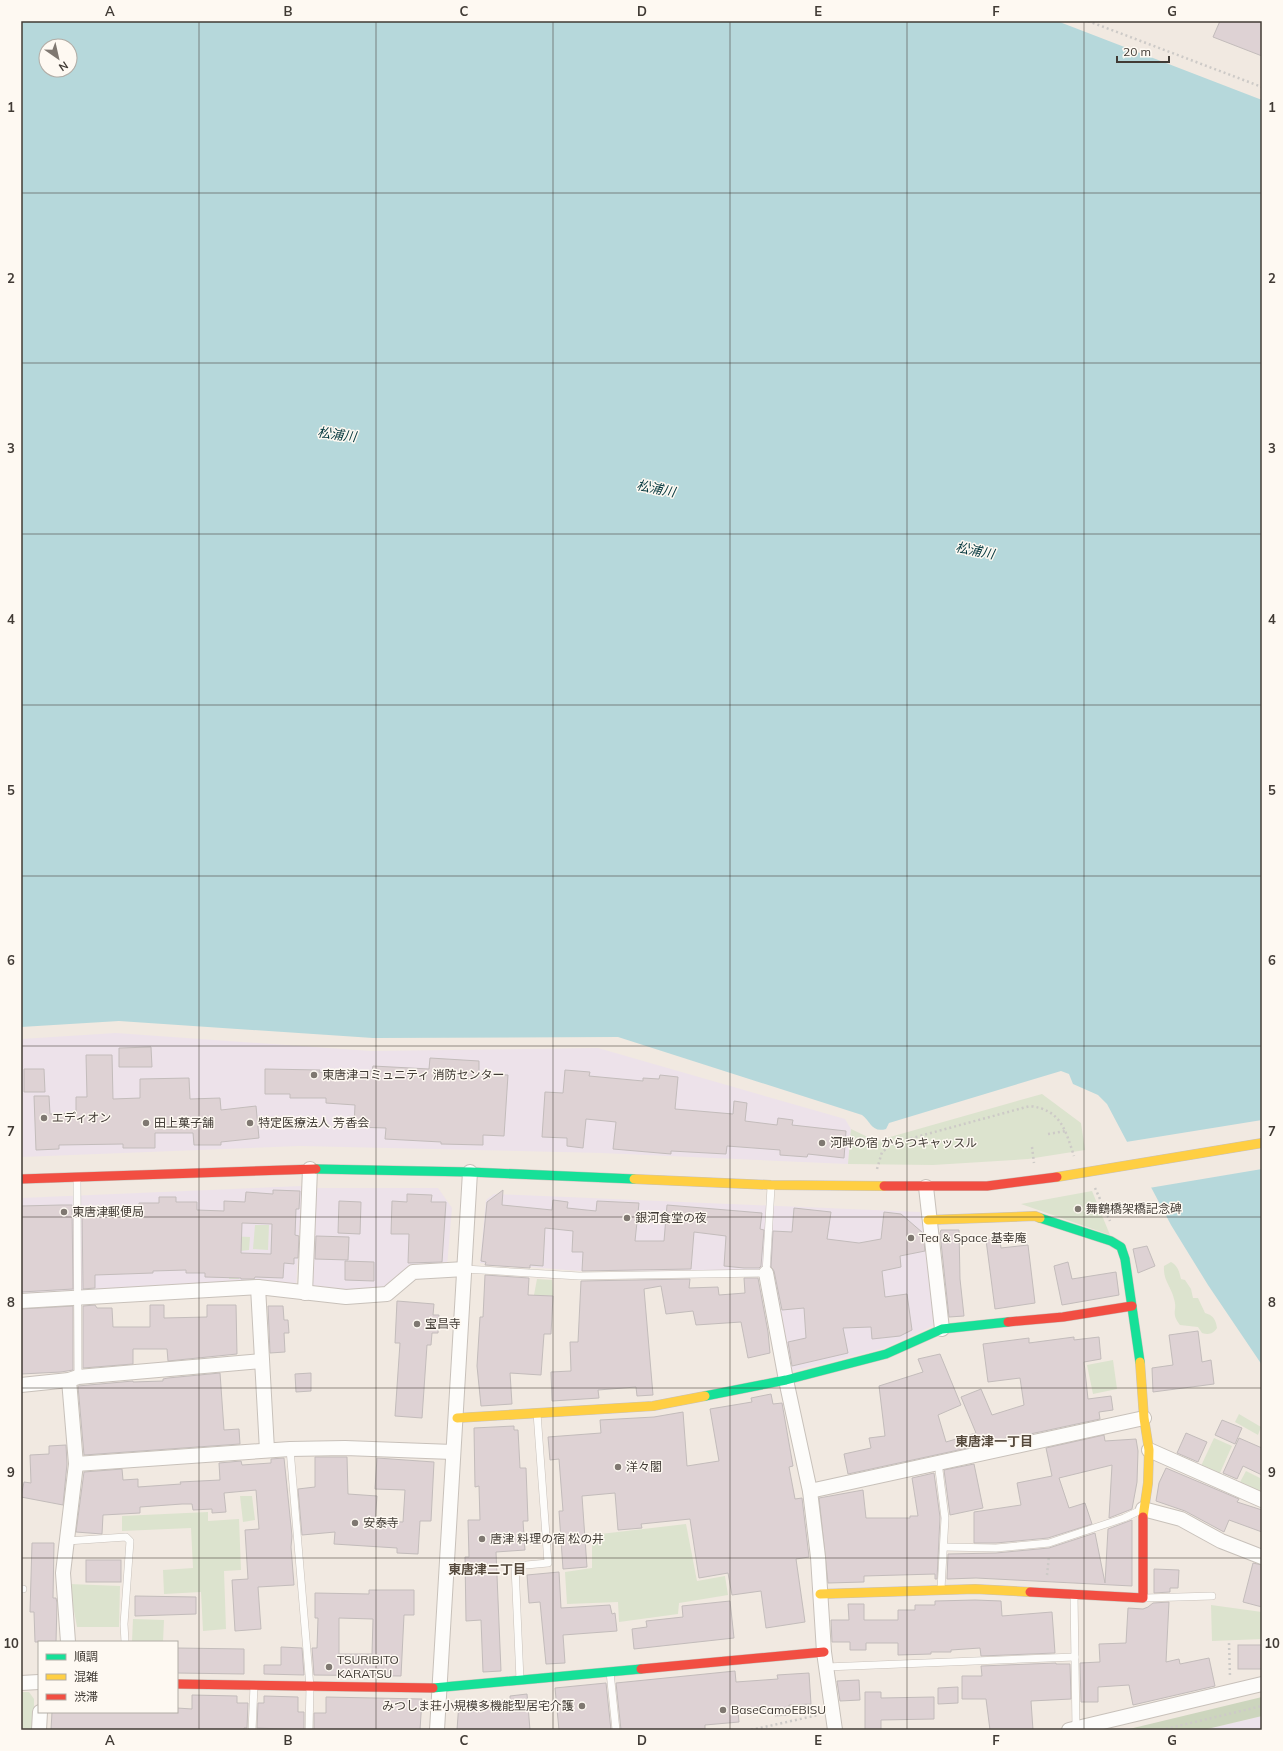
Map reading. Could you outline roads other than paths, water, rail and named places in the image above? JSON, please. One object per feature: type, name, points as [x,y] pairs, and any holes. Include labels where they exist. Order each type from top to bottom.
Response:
[{"type":"street","points":[[21,1179],[310,1169],[470,1172],[771,1185],[926,1187],[987,1186],[1032,1181],[1262,1143]]},
{"type":"street","points":[[305,1293],[310,1169]]},
{"type":"street","points":[[437,1730],[453,1452],[457,1418],[470,1172]]},
{"type":"street","points":[[926,1187],[928,1220],[942,1329]]},
{"type":"street","points":[[820,1594],[975,1589],[1143,1598],[1143,1509],[1148,1483],[1149,1450],[1144,1418],[1140,1361],[1125,1259],[1121,1247],[1111,1241],[1035,1216],[928,1220]]},
{"type":"street","points":[[21,1301],[258,1287],[346,1297],[387,1294],[413,1272],[465,1269]]},
{"type":"street","points":[[766,1273],[786,1380],[810,1491],[824,1652],[835,1730]]},
{"type":"street","points":[[258,1287],[267,1450]]},
{"type":"street","points":[[457,1418],[653,1406],[786,1380],[886,1354],[942,1329],[1063,1317],[1132,1306]]},
{"type":"street","points":[[21,1385],[262,1361]]},
{"type":"street","points":[[68,1641],[63,1573],[76,1464],[74,1379]]},
{"type":"street","points":[[810,1491],[1144,1418]]},
{"type":"street","points":[[76,1464],[290,1449],[345,1448],[453,1452]]},
{"type":"street","points":[[1149,1450],[1262,1500]]},
{"type":"street","points":[[1143,1509],[1181,1519],[1221,1541],[1262,1557]]},
{"type":"street","points":[[178,1684],[440,1688],[824,1652]]},
{"type":"street","points":[[21,1683],[38,1682]]},
{"type":"street","points":[[1073,1729],[1262,1684]]},
{"type":"street","points":[[39,1730],[40,1713]]},
{"type":"lane","points":[[74,1379],[78,1298],[77,1177]]},
{"type":"lane","points":[[465,1269],[579,1276],[766,1273],[771,1185]]},
{"type":"lane","points":[[520,1680],[515,1566],[548,1563],[538,1413]]},
{"type":"lane","points":[[290,1449],[310,1687],[309,1730]]},
{"type":"lane","points":[[938,1462],[945,1518],[941,1590]]},
{"type":"lane","points":[[944,1547],[996,1548],[1049,1543],[1124,1518],[1143,1509]]},
{"type":"lane","points":[[67,1541],[126,1537],[130,1542],[124,1624],[125,1641]]},
{"type":"lane","points":[[1073,1729],[1075,1658],[1074,1594]]},
{"type":"lane","points":[[1143,1598],[1212,1596]]},
{"type":"lane","points":[[826,1667],[1075,1658]]},
{"type":"lane","points":[[610,1672],[616,1730]]},
{"type":"lane","points":[[252,1730],[254,1685]]},
{"type":"water","name":"松浦川","points":[[21,21],[1057,21],[1262,100],[1262,1365],[1208,1285],[1171,1225],[1107,1104],[1098,1095],[1073,1084],[1069,1074],[1061,1071],[889,1123],[886,1129],[881,1130],[872,1126],[862,1115],[618,1037],[373,1038],[119,1021],[21,1027]]},
{"type":"place","name":"東唐津コミュニティ 消防センター","points":[[314,1075]]},
{"type":"place","name":"エディオン","points":[[44,1118]]},
{"type":"place","name":"田上菓子舗","points":[[146,1123]]},
{"type":"place","name":"特定医療法人 芳香会","points":[[250,1123]]},
{"type":"place","name":"河畔の宿 からつキャッスル","points":[[822,1143]]},
{"type":"place","name":"舞鶴橋架橋記念碑","points":[[1078,1209]]},
{"type":"place","name":"東唐津郵便局","points":[[64,1212]]},
{"type":"place","name":"銀河食堂の夜","points":[[627,1218]]},
{"type":"place","name":"Tea & Space 基幸庵","points":[[911,1238]]},
{"type":"place","name":"宝昌寺","points":[[417,1324]]},
{"type":"place","name":"洋々閣","points":[[618,1467]]},
{"type":"place","name":"安泰寺","points":[[355,1523]]},
{"type":"place","name":"唐津 料理の宿 松の井","points":[[482,1539]]},
{"type":"place","name":"TSURIBITO KARATSU","points":[[329,1667]]},
{"type":"place","name":"みつしま荘小規模多機能型居宅介護","points":[[582,1706]]},
{"type":"place","name":"BaseCamoEBISU","points":[[723,1710]]},
{"type":"district","name":"東唐津一丁目","points":[[994,1441]]},
{"type":"district","name":"東唐津二丁目","points":[[487,1569]]}]
